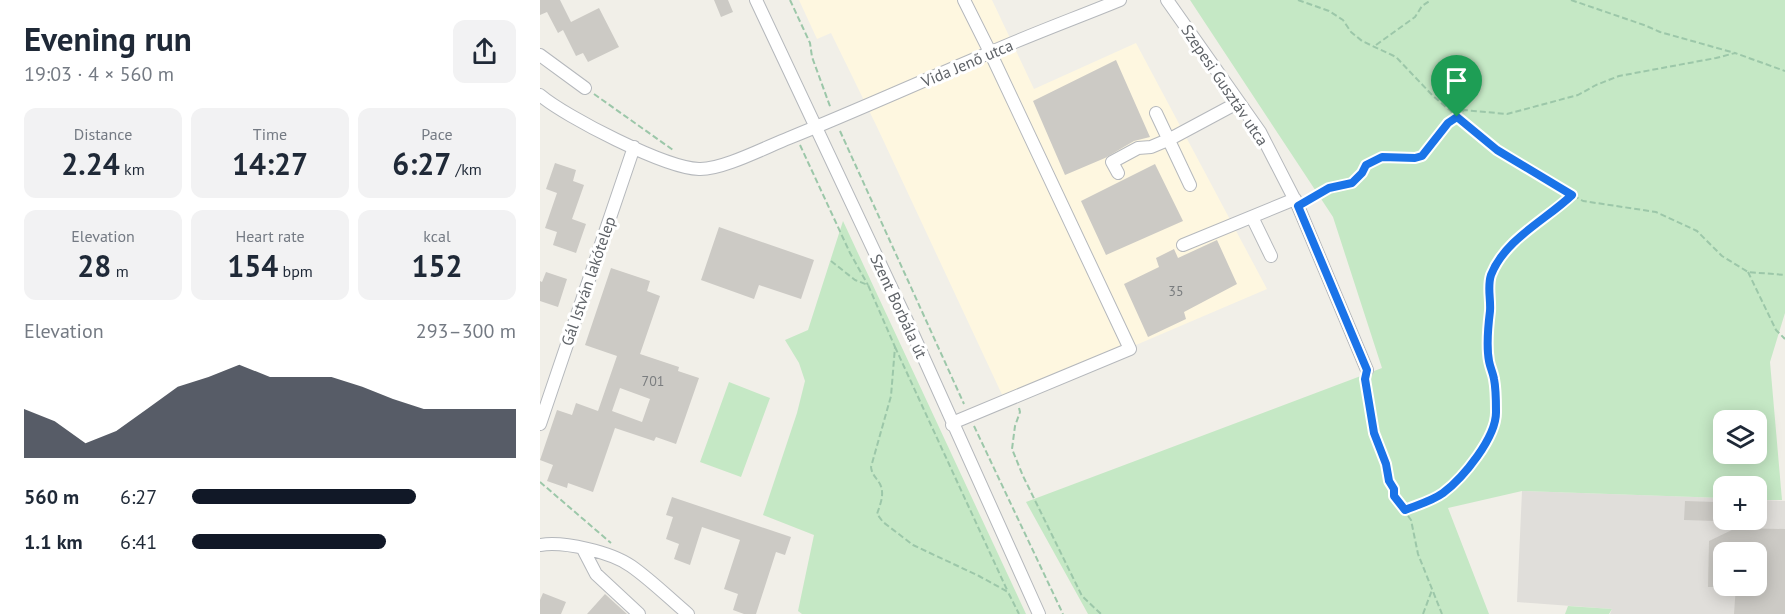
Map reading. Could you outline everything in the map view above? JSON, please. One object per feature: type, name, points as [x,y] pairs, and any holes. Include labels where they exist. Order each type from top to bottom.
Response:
[{"type":"street","name":"Szent Borbála út","points":[[756,0],[814,128],[908,323],[1039,614]]},
{"type":"street","points":[[952,425],[1130,349],[964,0]]},
{"type":"street","name":"Vida Jenő utca","points":[[540,95],[553,106],[634,147],[683,167],[712,168],[814,128],[990,52],[1120,0]]},
{"type":"street","name":"Szepesi Gusztáv utca","points":[[1167,0],[1260,132],[1296,203],[1367,370]]},
{"type":"street","points":[[540,55],[585,88]]},
{"type":"street","points":[[1118,173],[1112,162],[1138,148],[1151,147],[1170,139],[1239,102]]},
{"type":"street","points":[[1156,112],[1190,185]]},
{"type":"street","name":"Gál István lakótelep","points":[[541,417],[634,147]]},
{"type":"street","points":[[1183,245],[1252,217],[1296,203]]},
{"type":"street","points":[[1252,217],[1271,256]]},
{"type":"street","points":[[540,545],[555,544],[613,557],[629,565],[688,614]]},
{"type":"street","points":[[583,549],[596,574],[639,614]]},
{"type":"path","points":[[790,0],[810,43],[812,57],[834,119],[872,203]]},
{"type":"path","points":[[1298,0],[1329,11],[1343,20],[1351,32],[1362,41],[1396,57],[1457,117],[1497,150],[1572,195],[1583,201],[1656,212],[1697,231],[1722,256],[1748,272],[1785,275]]},
{"type":"path","points":[[1375,46],[1415,17],[1422,6],[1431,0]]},
{"type":"path","points":[[1570,0],[1660,32],[1735,53],[1785,71]]},
{"type":"path","points":[[1296,203],[1329,188],[1352,183],[1366,165],[1382,157],[1415,158],[1422,156],[1448,123],[1464,110],[1507,114],[1578,95],[1619,76],[1735,53]]},
{"type":"path","points":[[585,88],[677,153]]},
{"type":"path","points":[[796,135],[850,253],[868,285],[1019,614]]},
{"type":"path","points":[[1405,510],[1442,494],[1458,479],[1485,443],[1496,414],[1487,326],[1491,275],[1503,254],[1572,195]]},
{"type":"path","points":[[831,261],[855,280],[868,285]]},
{"type":"path","points":[[1748,272],[1776,330],[1785,339]]},
{"type":"path","points":[[895,347],[891,396],[871,466],[872,475],[880,484],[882,492],[877,514],[913,545],[1008,592]]},
{"type":"path","points":[[1367,370],[1365,379],[1374,433],[1386,464],[1389,481],[1394,489],[1394,496],[1411,520],[1418,554],[1443,614]]},
{"type":"path","points":[[1013,397],[1020,412],[1015,426],[1012,449],[1082,596],[1101,614]]},
{"type":"path","points":[[540,482],[611,543]]},
{"type":"path","points":[[1423,614],[1432,590]]},
{"type":"shaded area","points":[[799,0],[992,0],[1034,89],[1136,43],[1267,289],[1005,401],[831,33],[817,39]]},
{"type":"shaded area","points":[[1522,491],[1713,498],[1713,530],[1767,530],[1767,500],[1785,501],[1785,614],[1610,614],[1612,609],[1517,602]]},
{"type":"green space","points":[[1190,0],[1785,0],[1785,313],[1770,362],[1782,500],[1767,500],[1767,476],[1713,476],[1713,498],[1522,491],[1448,508],[1489,614],[1088,614],[1026,502],[1382,368],[1333,217]]},
{"type":"green space","points":[[843,221],[1026,614],[802,614],[798,611],[814,535],[763,515],[797,413],[805,381],[799,363],[785,340],[808,330]]},
{"type":"green space","points":[[729,382],[770,398],[741,477],[700,462]]},
{"type":"green space","points":[[1568,606],[1612,609],[1609,614],[1565,614]]},
{"type":"building","points":[[540,0],[560,0],[571,22],[599,8],[619,47],[588,62],[583,53],[576,56],[563,30],[558,33],[547,12],[540,15]]},
{"type":"building","points":[[714,0],[728,0],[733,12],[721,17]]},
{"type":"building","points":[[1116,60],[1150,137],[1134,141],[1105,158],[1065,175],[1033,101]]},
{"type":"building","points":[[555,163],[576,170],[573,181],[584,185],[572,219],[586,224],[576,253],[553,245],[557,232],[545,228],[557,193],[546,189]]},
{"type":"building","points":[[1155,164],[1183,221],[1106,255],[1081,201]]},
{"type":"building","points":[[719,227],[814,260],[801,299],[759,285],[754,299],[701,280]]},
{"type":"building","points":[[1217,240],[1237,284],[1184,312],[1186,319],[1148,337],[1124,284],[1159,267],[1156,258],[1174,249],[1178,258]]},
{"type":"building","points":[[611,268],[650,281],[647,291],[660,296],[640,354],[679,367],[678,371],[699,378],[676,444],[656,437],[654,441],[615,428],[593,492],[568,483],[567,488],[547,481],[553,465],[540,460],[557,410],[572,415],[576,403],[598,411],[617,356],[585,345]],"holes":[[[620,388],[650,399],[642,422],[612,411]]]},
{"type":"building","points":[[546,272],[567,279],[558,307],[540,301],[540,281],[542,282]]},
{"type":"building","points":[[672,497],[791,537],[785,555],[776,552],[756,614],[744,614],[733,610],[738,594],[724,589],[740,540],[702,527],[690,565],[674,559],[679,544],[666,539],[673,517],[666,515]]},
{"type":"building","points":[[1685,501],[1713,502],[1713,521],[1684,520]]},
{"type":"building","points":[[1785,529],[1785,614],[1734,614],[1735,596],[1767,596],[1767,542],[1713,542],[1713,587],[1708,587],[1709,541],[1732,530]]},
{"type":"building","points":[[543,593],[566,602],[561,614],[540,614],[540,600]]},
{"type":"building","points":[[605,594],[627,614],[587,614]]},
{"type":"route","points":[[1457,117],[1497,150],[1572,195],[1503,254],[1491,275],[1487,326],[1496,414],[1494,425],[1485,443],[1470,465],[1442,494],[1405,510],[1394,496],[1394,489],[1389,481],[1386,464],[1374,433],[1365,379],[1367,370],[1298,206],[1312,196],[1337,184],[1352,183],[1366,165],[1376,159],[1391,156],[1415,158],[1422,156],[1448,123],[1457,117]]}]
